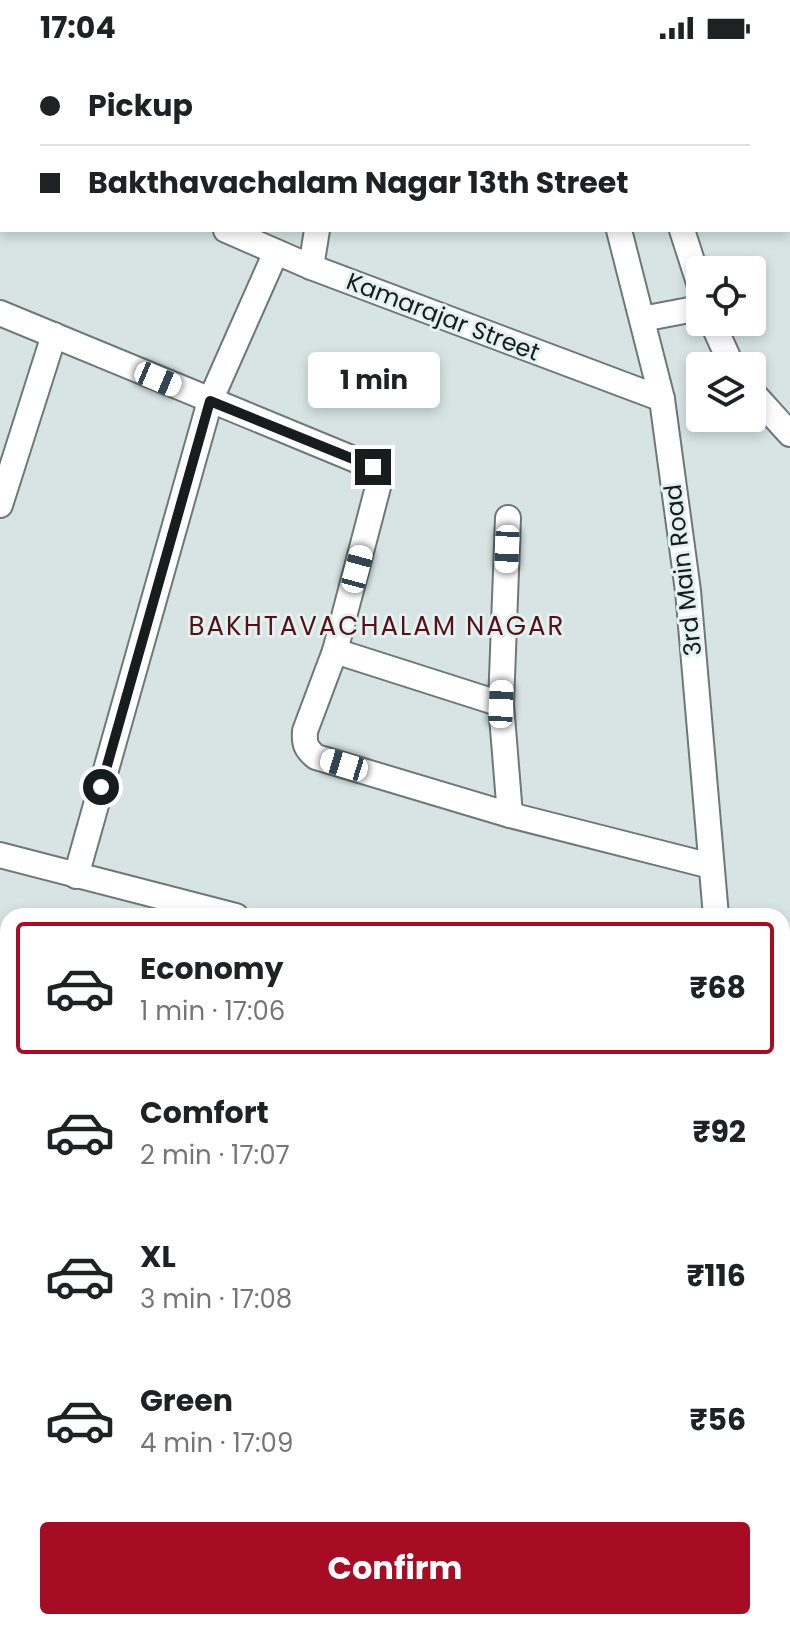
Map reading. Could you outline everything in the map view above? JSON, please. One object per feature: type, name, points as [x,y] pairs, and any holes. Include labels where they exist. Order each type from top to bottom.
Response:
[{"type":"street","name":"Kamarajar Street","points":[[231,232],[311,267],[662,399]]},
{"type":"street","points":[[311,267],[317,232]]},
{"type":"street","name":"3rd Main Road","points":[[620,232],[662,399],[688,591],[715,908]]},
{"type":"street","points":[[683,232],[690,256]]},
{"type":"street","points":[[76,876],[210,401],[276,252]]},
{"type":"street","points":[[642,319],[686,311]]},
{"type":"street","points":[[0,313],[210,401],[363,460],[378,476],[378,487],[335,651],[305,731],[304,742],[316,757],[510,815],[711,866]]},
{"type":"street","points":[[1,498],[54,335]]},
{"type":"street","points":[[766,407],[790,434]]},
{"type":"street","points":[[508,518],[501,704],[510,815]]},
{"type":"street","points":[[335,651],[501,704]]},
{"type":"street","points":[[0,855],[204,908]]},
{"type":"district","name":"BAKHTAVACHALAM NAGAR","points":[[377,626]]},
{"type":"route","points":[[101,787],[210,401],[363,460],[373,467]]}]
